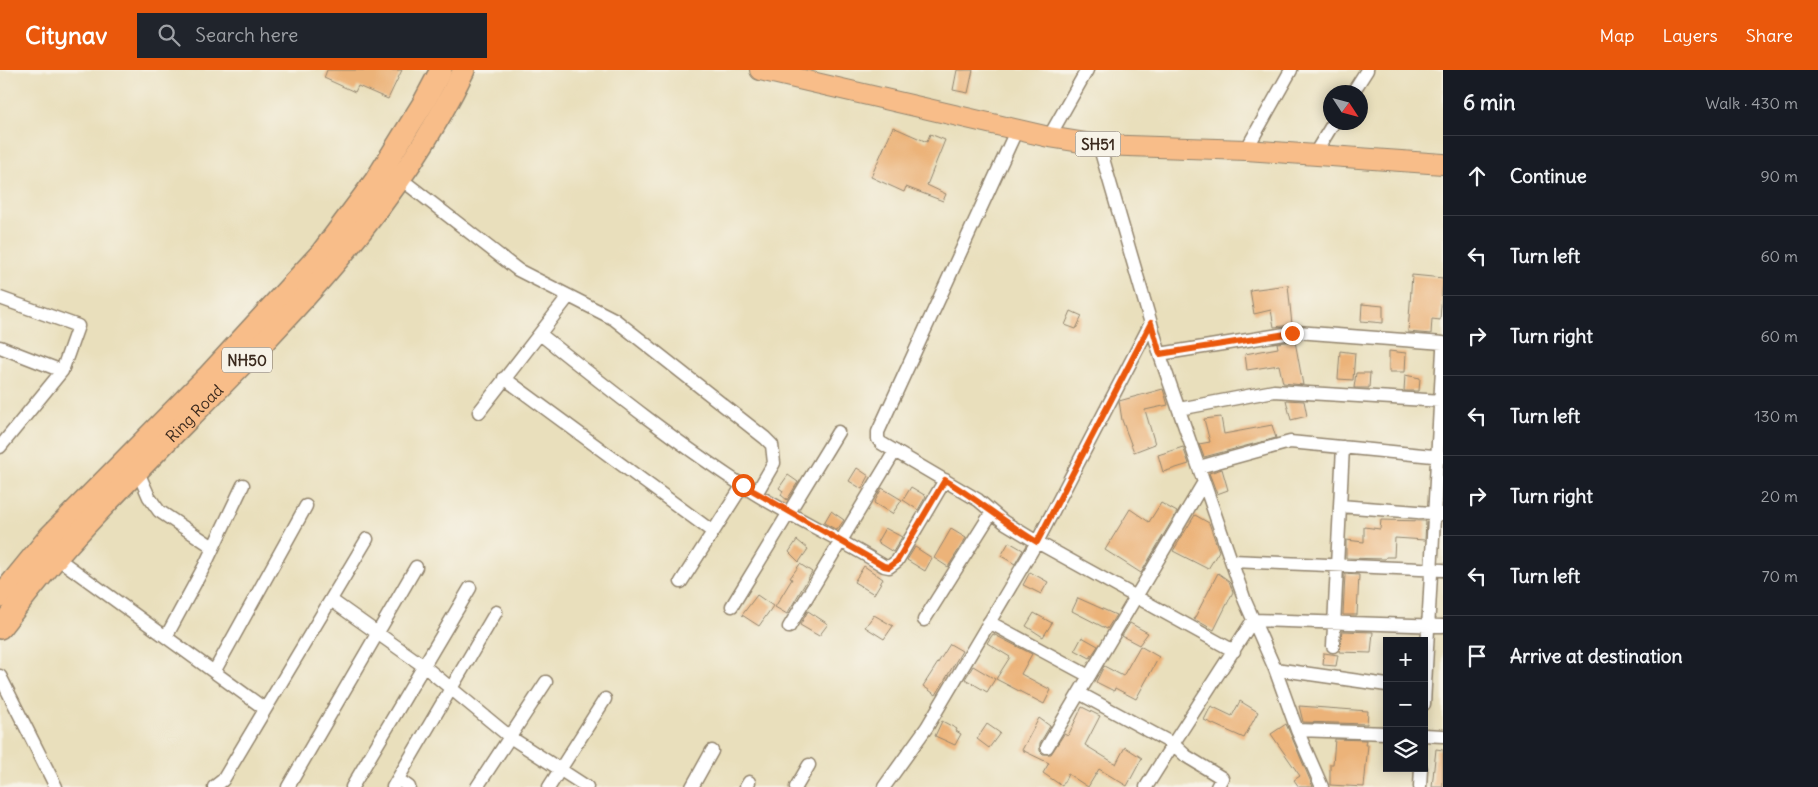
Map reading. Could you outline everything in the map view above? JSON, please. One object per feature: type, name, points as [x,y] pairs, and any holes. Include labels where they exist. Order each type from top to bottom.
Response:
[{"type":"highway","name":"Ring Road","points":[[0,597],[49,537],[207,377],[322,252],[375,181],[424,102],[441,70]]},
{"type":"highway","name":"Ring Road","points":[[0,628],[57,558],[290,315],[349,250],[401,179],[464,70]]},
{"type":"main road","name":"SH51","points":[[760,70],[1048,137],[1099,144],[1246,150],[1443,164]]},
{"type":"street","points":[[1048,137],[1087,70]]},
{"type":"street","points":[[1246,150],[1291,70]]},
{"type":"street","points":[[1357,85],[1367,70]]},
{"type":"street","points":[[1017,129],[878,432],[878,439],[978,500],[1004,522],[1037,542],[1234,651]]},
{"type":"street","points":[[1314,155],[1329,130]]},
{"type":"street","points":[[1099,144],[1160,354],[1204,482],[1253,620],[1322,787]]},
{"type":"street","points":[[401,179],[513,266],[614,319],[772,445],[774,463],[756,494]]},
{"type":"street","points":[[479,412],[569,296]]},
{"type":"street","points":[[0,299],[78,326],[62,371],[0,447]]},
{"type":"street","points":[[884,787],[928,727],[1037,542],[1151,323]]},
{"type":"street","points":[[1160,354],[1297,332],[1443,343]]},
{"type":"street","points":[[540,334],[617,394],[756,494],[842,540],[884,566],[894,564],[945,480]]},
{"type":"street","points":[[0,348],[62,371]]},
{"type":"street","points":[[1425,682],[1429,625],[1437,570],[1443,350]]},
{"type":"street","points":[[504,378],[713,532]]},
{"type":"street","points":[[1179,409],[1274,391],[1442,401]]},
{"type":"street","points":[[732,606],[838,432]]},
{"type":"street","points":[[1199,467],[1290,442],[1440,456]]},
{"type":"street","points":[[1333,646],[1343,447]]},
{"type":"street","points":[[789,627],[895,451]]},
{"type":"street","points":[[138,472],[149,497],[159,511],[213,547]]},
{"type":"street","points":[[1047,747],[1204,482]]},
{"type":"street","points":[[166,637],[243,485]]},
{"type":"street","points":[[681,582],[743,485]]},
{"type":"street","points":[[214,672],[306,506]]},
{"type":"street","points":[[1340,506],[1439,513]]},
{"type":"street","points":[[924,620],[992,512]]},
{"type":"street","points":[[214,787],[223,780],[367,538]]},
{"type":"street","points":[[57,558],[265,709]]},
{"type":"street","points":[[1232,561],[1437,570]]},
{"type":"street","points":[[288,787],[416,567]]},
{"type":"street","points":[[352,787],[425,667],[470,588]]},
{"type":"street","points":[[331,600],[425,667],[510,737],[587,787]]},
{"type":"street","points":[[410,787],[395,783],[496,612]]},
{"type":"street","points":[[1253,620],[1443,626]]},
{"type":"street","points":[[1146,787],[1253,620]]},
{"type":"street","points":[[989,622],[1089,676]]},
{"type":"street","points":[[1275,670],[1383,684]]},
{"type":"street","points":[[0,676],[56,787]]},
{"type":"street","points":[[477,787],[546,682]]},
{"type":"street","points":[[1079,693],[1173,744],[1186,756],[1222,778],[1217,787]]},
{"type":"street","points":[[549,787],[605,699]]},
{"type":"street","points":[[1297,730],[1383,733]]},
{"type":"street","points":[[1428,735],[1443,736]]},
{"type":"street","points":[[692,787],[712,751]]},
{"type":"street","points":[[796,787],[809,765]]},
{"type":"street","points":[[1420,787],[1421,772]]},
{"type":"building","points":[[327,70],[402,70],[388,99],[358,86],[355,92],[324,78]]},
{"type":"building","points":[[957,70],[973,70],[968,93],[953,90]]},
{"type":"building","points":[[893,127],[927,142],[930,134],[945,140],[927,185],[946,194],[943,201],[906,187],[904,192],[871,177]]},
{"type":"building","points":[[1412,275],[1443,278],[1440,320],[1432,319],[1431,334],[1408,332]]},
{"type":"building","points":[[1288,285],[1292,325],[1274,327],[1271,310],[1254,314],[1250,290]]},
{"type":"building","points":[[1362,304],[1383,306],[1383,323],[1361,321]]},
{"type":"building","points":[[1071,311],[1082,316],[1076,329],[1065,325]]},
{"type":"building","points":[[1295,341],[1303,385],[1283,383],[1279,365],[1247,370],[1245,354],[1278,348],[1277,343]]},
{"type":"building","points":[[1340,351],[1355,353],[1353,380],[1338,379]]},
{"type":"building","points":[[1389,351],[1406,353],[1405,372],[1389,372]]},
{"type":"building","points":[[1356,373],[1370,373],[1369,388],[1354,388]]},
{"type":"building","points":[[1405,375],[1420,378],[1419,391],[1404,391]]},
{"type":"building","points":[[1163,389],[1168,405],[1145,410],[1155,444],[1134,452],[1122,420],[1119,401]]},
{"type":"building","points":[[1286,400],[1304,401],[1307,416],[1291,420]]},
{"type":"building","points":[[1221,417],[1224,434],[1272,425],[1276,438],[1204,457],[1199,444],[1210,442],[1204,419]]},
{"type":"building","points":[[1183,447],[1189,464],[1163,472],[1158,455]]},
{"type":"building","points":[[857,468],[869,476],[862,489],[849,481]]},
{"type":"building","points":[[1222,469],[1228,490],[1217,494],[1209,473]]},
{"type":"building","points":[[788,475],[798,482],[787,500],[781,495],[783,491],[779,488]]},
{"type":"building","points":[[911,487],[926,496],[918,510],[903,500]]},
{"type":"building","points":[[882,488],[902,500],[892,514],[874,503]]},
{"type":"building","points":[[1161,503],[1177,512],[1141,573],[1105,550],[1130,509],[1149,522]]},
{"type":"building","points":[[831,511],[844,520],[837,530],[824,523]]},
{"type":"building","points":[[1195,515],[1209,523],[1219,551],[1208,569],[1173,551]]},
{"type":"building","points":[[1381,520],[1426,521],[1425,540],[1395,538],[1394,557],[1386,557],[1385,559],[1346,558],[1346,540],[1364,542],[1364,527],[1380,529]]},
{"type":"building","points":[[885,528],[902,537],[893,552],[877,542]]},
{"type":"building","points":[[951,529],[966,538],[948,567],[934,558]]},
{"type":"building","points":[[797,540],[808,549],[799,562],[789,552]]},
{"type":"building","points":[[1009,542],[1023,550],[1015,564],[1001,556]]},
{"type":"building","points":[[915,547],[932,558],[925,571],[907,560]]},
{"type":"building","points":[[800,564],[812,572],[787,614],[775,607],[792,579],[790,578]]},
{"type":"building","points":[[864,566],[883,579],[874,594],[854,582]]},
{"type":"building","points":[[1030,572],[1048,582],[1041,594],[1023,585]]},
{"type":"building","points":[[1218,573],[1229,581],[1233,592],[1214,630],[1194,619]]},
{"type":"building","points":[[1345,574],[1359,575],[1357,615],[1343,615]]},
{"type":"building","points":[[757,595],[773,606],[759,626],[742,615]]},
{"type":"building","points":[[1078,598],[1116,615],[1107,629],[1072,611]]},
{"type":"building","points":[[808,611],[828,624],[819,636],[800,625]]},
{"type":"building","points":[[1034,613],[1052,623],[1043,637],[1026,626]]},
{"type":"building","points":[[874,615],[893,626],[884,639],[865,627]]},
{"type":"building","points":[[1130,623],[1148,633],[1139,645],[1122,636]]},
{"type":"building","points":[[1342,631],[1373,632],[1371,653],[1339,652]]},
{"type":"building","points":[[993,634],[1032,654],[1021,674],[1051,690],[1044,704],[996,679],[1010,657],[987,643]]},
{"type":"building","points":[[1082,637],[1098,646],[1090,658],[1075,650]]},
{"type":"building","points":[[950,644],[962,651],[936,695],[923,686]]},
{"type":"building","points":[[1140,646],[1159,657],[1136,699],[1115,688],[1114,691],[1096,682],[1104,666],[1123,676]]},
{"type":"building","points":[[1324,653],[1338,655],[1336,666],[1323,665]]},
{"type":"building","points":[[973,666],[995,679],[987,692],[965,679]]},
{"type":"building","points":[[1240,701],[1258,712],[1244,738],[1204,720],[1211,706],[1232,716]]},
{"type":"building","points":[[1299,706],[1368,711],[1367,724],[1303,722]]},
{"type":"building","points":[[1082,707],[1100,716],[1085,745],[1116,764],[1125,747],[1142,758],[1127,786],[1099,769],[1088,787],[1068,774],[1062,786],[1043,773],[1049,763],[1022,750],[1039,718],[1050,726],[1040,743],[1040,751],[1043,754],[1051,754],[1064,734],[1068,736]]},
{"type":"building","points":[[942,721],[957,729],[956,731],[961,734],[955,745],[935,736]]},
{"type":"building","points":[[987,724],[1000,733],[989,748],[977,739]]},
{"type":"building","points":[[1286,724],[1313,787],[1299,787],[1294,780],[1300,776],[1271,734]]},
{"type":"building","points":[[1335,739],[1366,740],[1365,745],[1368,745],[1364,787],[1330,785],[1330,764],[1333,764]]},
{"type":"building","points":[[1436,749],[1443,750],[1443,787],[1432,787]]},
{"type":"route","points":[[743,485],[756,494],[842,540],[884,566],[889,567],[897,561],[945,480],[978,500],[1004,522],[1037,542],[1151,323],[1160,354],[1292,333]]}]
